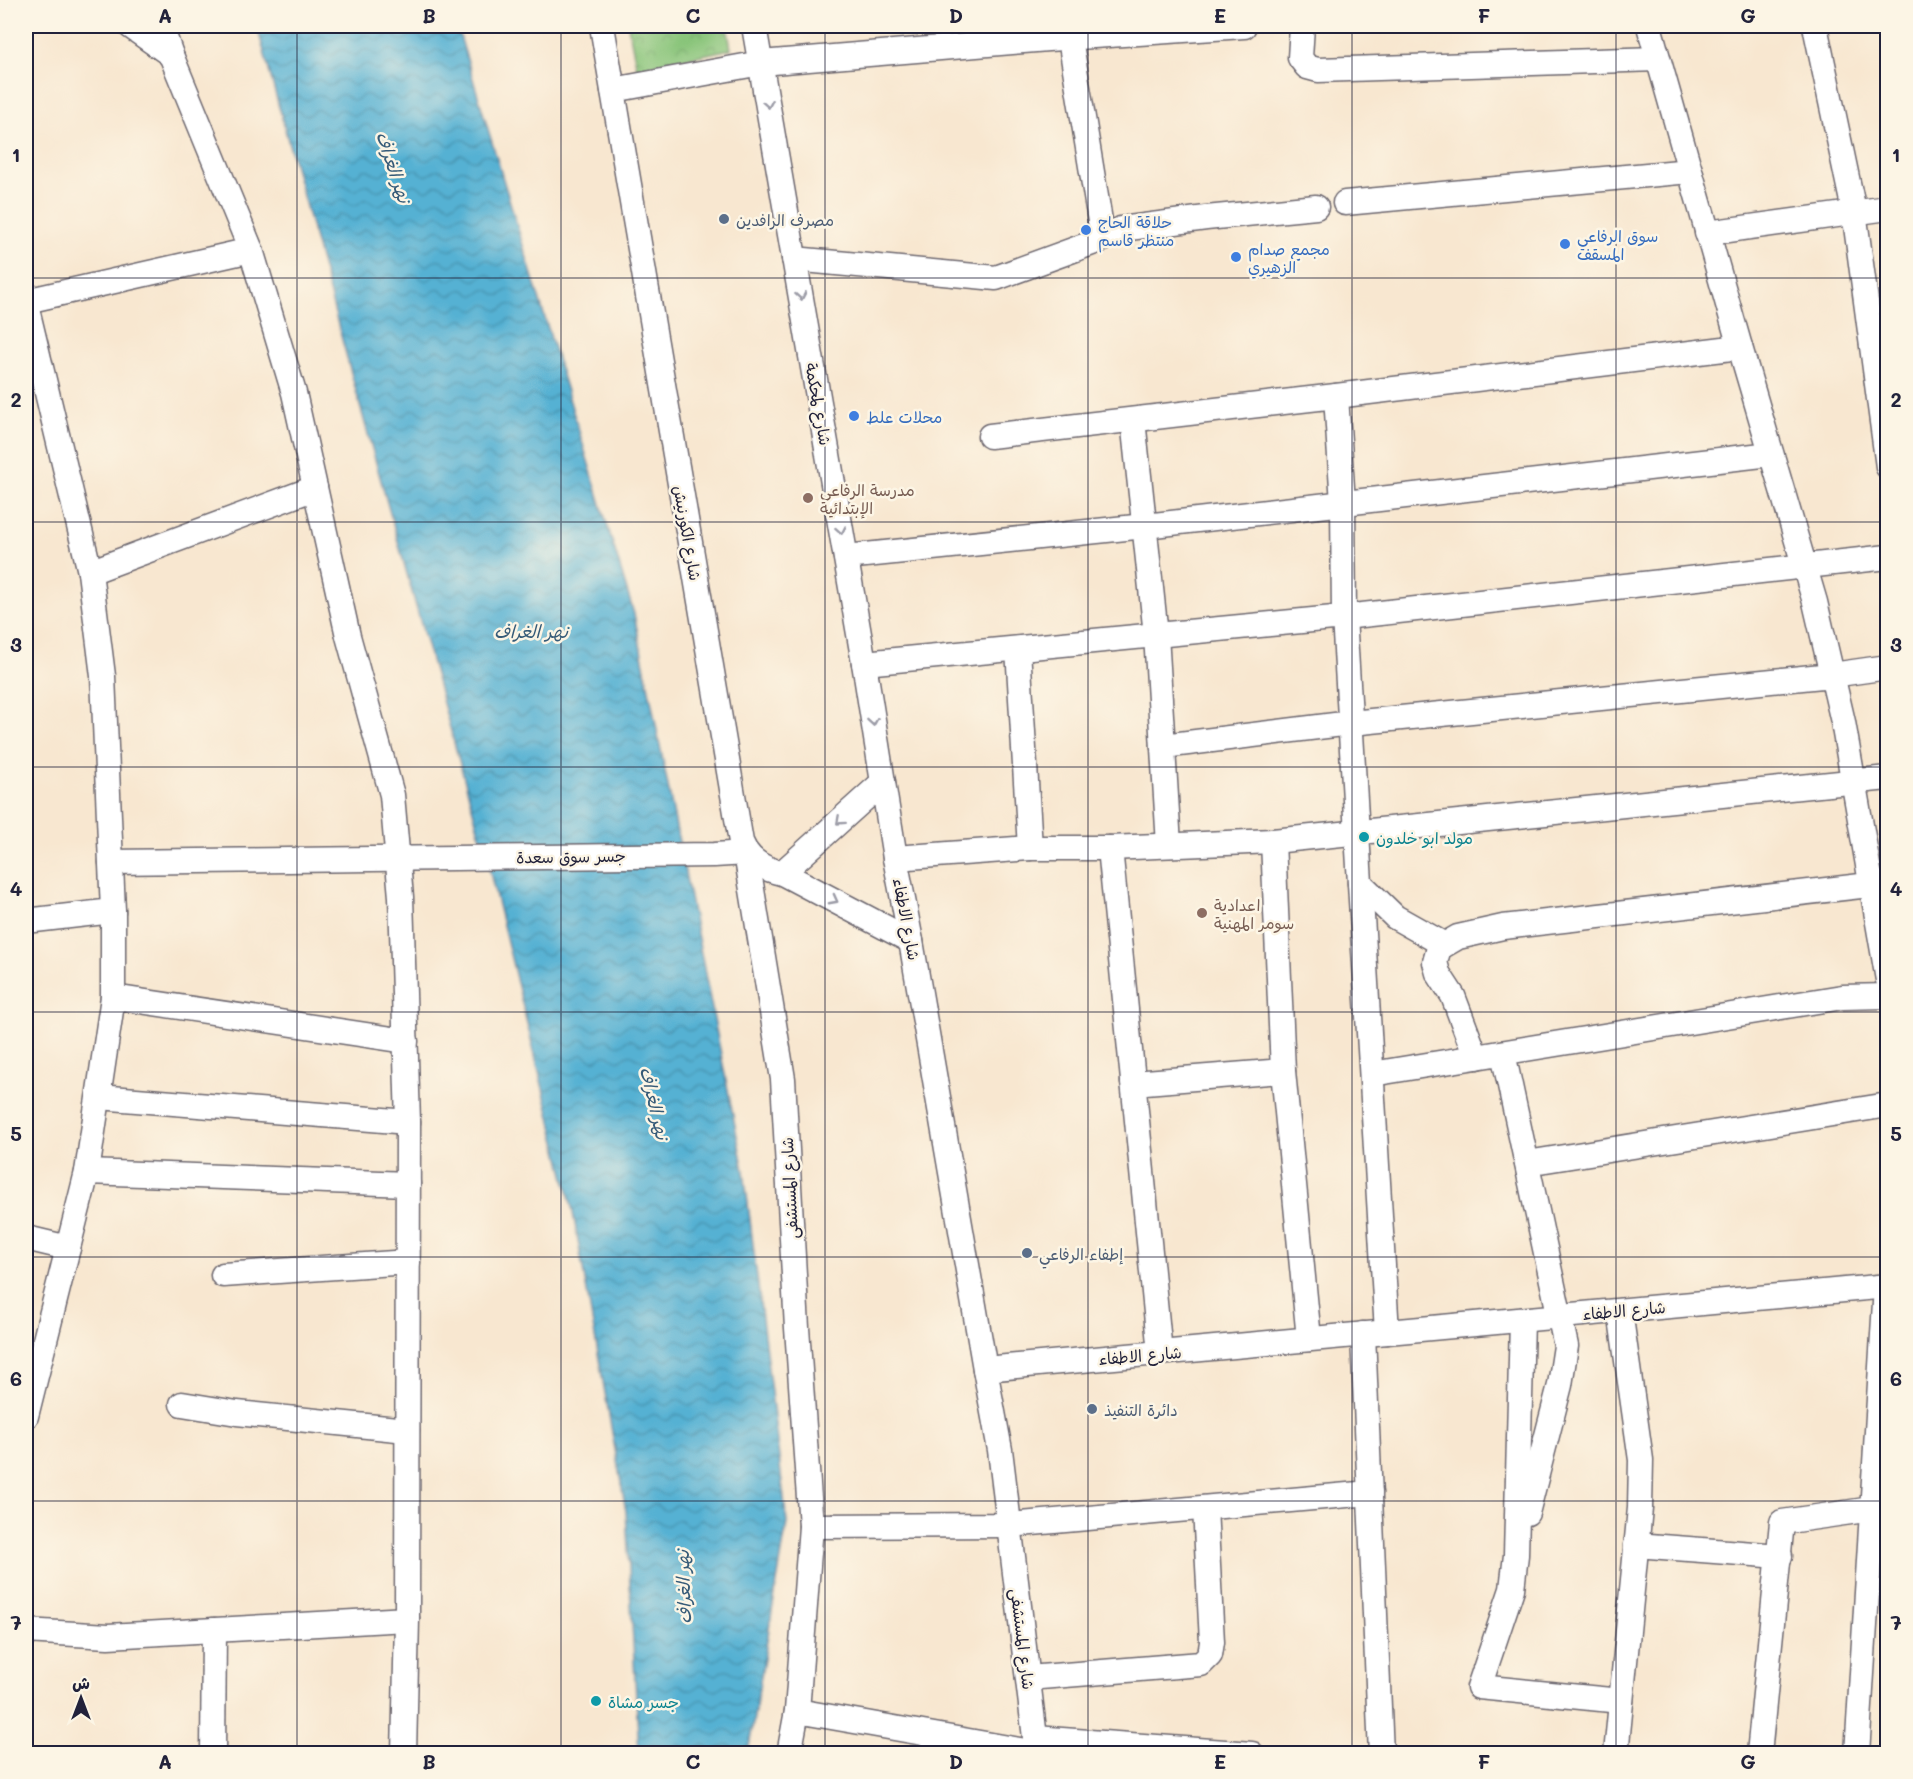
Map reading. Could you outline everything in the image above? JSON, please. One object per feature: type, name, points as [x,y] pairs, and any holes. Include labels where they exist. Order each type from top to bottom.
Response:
[{"type":"street","points":[[130,26],[171,55]]},
{"type":"street","points":[[161,26],[251,250],[294,393],[348,636],[392,795],[401,897],[408,1122],[407,1618],[404,1754]]},
{"type":"street","name":"شارع الكورنيش","points":[[602,26],[738,829],[746,853]]},
{"type":"street","name":"شارع لمحكمة","points":[[754,26],[883,782]]},
{"type":"street","points":[[613,90],[761,63],[1055,35],[1244,26]]},
{"type":"street","points":[[1302,26],[1300,57],[1307,67],[1318,70],[1658,59]]},
{"type":"street","points":[[1649,26],[1815,602],[1843,722],[1853,781],[1879,884],[1887,980]]},
{"type":"street","points":[[1815,26],[1854,211],[1887,467]]},
{"type":"street","points":[[1055,35],[1103,239]]},
{"type":"street","points":[[1345,203],[1690,171]]},
{"type":"street","points":[[794,259],[996,278],[1103,239],[1121,230],[1206,218],[1316,207]]},
{"type":"street","points":[[1707,233],[1887,208]]},
{"type":"street","points":[[26,1416],[87,1172],[113,997],[111,862],[103,676],[90,572],[26,303],[251,250]]},
{"type":"street","points":[[990,436],[1740,347]]},
{"type":"street","points":[[1336,396],[1343,503],[1344,617],[1372,1074],[1375,1333],[1370,1493],[1381,1754]]},
{"type":"street","points":[[1133,420],[1156,635],[1169,845]]},
{"type":"street","points":[[846,557],[1145,526],[1771,454]]},
{"type":"street","points":[[90,572],[315,488]]},
{"type":"street","points":[[864,663],[1344,617],[1887,557]]},
{"type":"street","points":[[1018,649],[1030,848]]},
{"type":"street","points":[[1163,746],[1351,723],[1832,675],[1887,667]]},
{"type":"street","points":[[895,858],[1030,848],[1110,848],[1273,841],[1887,778]]},
{"type":"street","points":[[782,873],[883,782]]},
{"type":"street","name":"شارع الاطفاء","points":[[883,782],[985,1369],[1887,1286]]},
{"type":"street","points":[[1273,841],[1283,1071],[1309,1339]]},
{"type":"street","points":[[1110,848],[1160,1353]]},
{"type":"street","points":[[746,853],[761,866],[782,873],[911,941]]},
{"type":"street","name":"جسر سوق سعدة","points":[[111,862],[746,853]]},
{"type":"street","name":"شارع المستشفى","points":[[746,853],[783,1079],[811,1526],[796,1711],[789,1754]]},
{"type":"street","points":[[1360,883],[1395,917],[1443,944]]},
{"type":"street","points":[[1476,1057],[1453,996],[1438,973],[1435,962],[1437,952],[1443,944],[1473,933],[1503,927],[1879,884]]},
{"type":"street","points":[[26,921],[112,911]]},
{"type":"street","points":[[1372,1074],[1842,997],[1887,996]]},
{"type":"street","points":[[113,997],[406,1041]]},
{"type":"street","points":[[1503,1053],[1566,1346],[1560,1385],[1516,1555]]},
{"type":"street","points":[[1133,1083],[1283,1071]]},
{"type":"street","points":[[99,1097],[408,1122]]},
{"type":"street","points":[[1527,1163],[1887,1106]]},
{"type":"street","points":[[87,1172],[408,1184]]},
{"type":"street","points":[[26,1238],[68,1248]]},
{"type":"street","points":[[223,1275],[408,1262]]},
{"type":"street","points":[[1857,1754],[1887,1286]]},
{"type":"street","points":[[1616,1754],[1640,1508],[1641,1460],[1620,1311]]},
{"type":"street","points":[[1522,1320],[1516,1555],[1512,1589],[1479,1687],[1621,1701]]},
{"type":"street","name":"شارع المستشفى","points":[[985,1369],[1000,1450],[1037,1748]]},
{"type":"street","points":[[182,1404],[237,1413],[407,1430]]},
{"type":"street","points":[[811,1526],[1009,1525],[1370,1493]]},
{"type":"street","points":[[1028,1678],[1201,1664],[1210,1655],[1212,1642],[1205,1508]]},
{"type":"street","points":[[1759,1754],[1782,1522],[1872,1509]]},
{"type":"street","points":[[1636,1545],[1780,1556]]},
{"type":"street","points":[[26,1631],[108,1636],[407,1618]]},
{"type":"street","points":[[213,1754],[214,1630]]},
{"type":"street","points":[[796,1711],[1037,1748],[1252,1754]]},
{"type":"green space","points":[[628,26],[727,26],[731,49],[637,69]]},
{"type":"water","name":"نهر الغراف","points":[[257,26],[457,26],[634,614],[744,1171],[787,1523],[748,1753],[639,1753],[626,1511],[572,1207],[488,864]]},
{"type":"place","name":"مصرف الرافدين","points":[[724,219]]},
{"type":"place","name":"حلاقة الحاج منتظر قاسم","points":[[1086,230]]},
{"type":"place","name":"سوق الرفاعي المسقف","points":[[1565,244]]},
{"type":"place","name":"مجمع صدام الزهيري","points":[[1236,257]]},
{"type":"place","name":"محلات علط","points":[[854,416]]},
{"type":"place","name":"مدرسة الرفاعي الإبتدائية","points":[[808,498]]},
{"type":"place","name":"مولد ابو خلدون","points":[[1364,837]]},
{"type":"place","name":"اعدادية سومر المهنية","points":[[1202,913]]},
{"type":"place","name":"إطفاء الرفاعي","points":[[1027,1253]]},
{"type":"place","name":"دائرة التنفيذ","points":[[1092,1409]]},
{"type":"place","name":"جسر مشاة","points":[[596,1701]]}]
